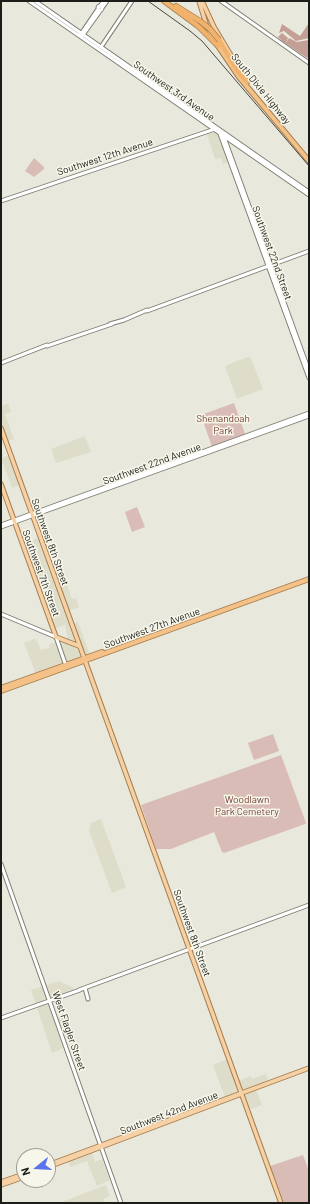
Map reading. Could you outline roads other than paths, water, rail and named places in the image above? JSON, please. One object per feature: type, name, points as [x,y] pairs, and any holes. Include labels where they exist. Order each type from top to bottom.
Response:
[{"type":"highway","points":[[164,1],[198,26],[218,46]]},
{"type":"highway","points":[[168,1],[209,28],[247,82]]},
{"type":"highway","name":"South Dixie Highway","points":[[218,46],[242,81],[309,161]]},
{"type":"highway","name":"South Dixie Highway","points":[[247,82],[309,157]]},
{"type":"highway","name":"Southwest 27th Avenue","points":[[2,690],[309,578]]},
{"type":"main road","name":"Southwest 3rd Avenue","points":[[29,1],[81,35]]},
{"type":"main road","name":"Southwest 3rd Avenue","points":[[35,1],[214,129]]},
{"type":"main road","points":[[81,35],[105,1]]},
{"type":"main road","points":[[99,48],[131,1]]},
{"type":"main road","name":"South Dixie Highway","points":[[200,1],[205,22],[218,46]]},
{"type":"main road","name":"South Dixie Highway","points":[[200,1],[214,28],[247,82]]},
{"type":"main road","points":[[221,1],[309,63]]},
{"type":"main road","name":"Southwest 3rd Avenue","points":[[99,48],[202,117],[262,159],[309,195]]},
{"type":"main road","points":[[198,118],[202,117]]},
{"type":"main road","points":[[208,131],[209,126]]},
{"type":"main road","points":[[214,129],[220,131]]},
{"type":"main road","name":"Southwest 12th Avenue","points":[[1,201],[214,129]]},
{"type":"main road","name":"Southwest 22nd Street","points":[[220,131],[224,135],[269,266],[309,371]]},
{"type":"main road","name":"Southwest 22nd Street","points":[[220,131],[309,378]]},
{"type":"main road","name":"Southwest 3rd Avenue","points":[[224,135],[290,182],[309,192]]},
{"type":"main road","points":[[226,143],[231,140]]},
{"type":"main road","points":[[262,159],[266,157]]},
{"type":"main road","points":[[273,175],[277,172]]},
{"type":"main road","points":[[296,191],[300,188]]},
{"type":"main road","points":[[2,362],[126,319],[309,251]]},
{"type":"main road","name":"Southwest 22nd Avenue","points":[[1,526],[309,414]]},
{"type":"main road","name":"Southwest 8th Street","points":[[1,428],[281,1203]]},
{"type":"main road","name":"Southwest 7th Street","points":[[1,484],[66,666]]},
{"type":"main road","points":[[1,614],[80,647]]},
{"type":"main road","points":[[46,632],[53,630]]},
{"type":"main road","name":"West Flagler Street","points":[[1,864],[46,988],[120,1203]]},
{"type":"main road","name":"West Flagler Street","points":[[1,870],[50,1000],[65,1050],[100,1146]]},
{"type":"main road","points":[[79,990],[309,905]]},
{"type":"main road","points":[[43,980],[48,982],[46,988]]},
{"type":"main road","points":[[1,1018],[94,984]]},
{"type":"main road","points":[[85,988],[88,999]]},
{"type":"main road","points":[[207,1015],[212,1013]]},
{"type":"main road","points":[[60,1034],[63,1037]]},
{"type":"main road","points":[[65,1050],[68,1053]]},
{"type":"main road","name":"Southwest 42nd Avenue","points":[[100,1146],[309,1068]]},
{"type":"main road","name":"Southwest 42nd Avenue","points":[[125,1137],[131,1133],[144,1130]]},
{"type":"main road","points":[[56,1163],[100,1146]]},
{"type":"main road","points":[[56,1164],[100,1146]]},
{"type":"main road","points":[[66,1161],[69,1157]]},
{"type":"main road","points":[[1,1183],[16,1178]]},
{"type":"railway","points":[[148,1],[202,41],[309,166]]},
{"type":"park label","name":"Shenandoah Park","points":[[223,424]]},
{"type":"park label","name":"Woodlawn Park Cemetery","points":[[247,806]]}]
